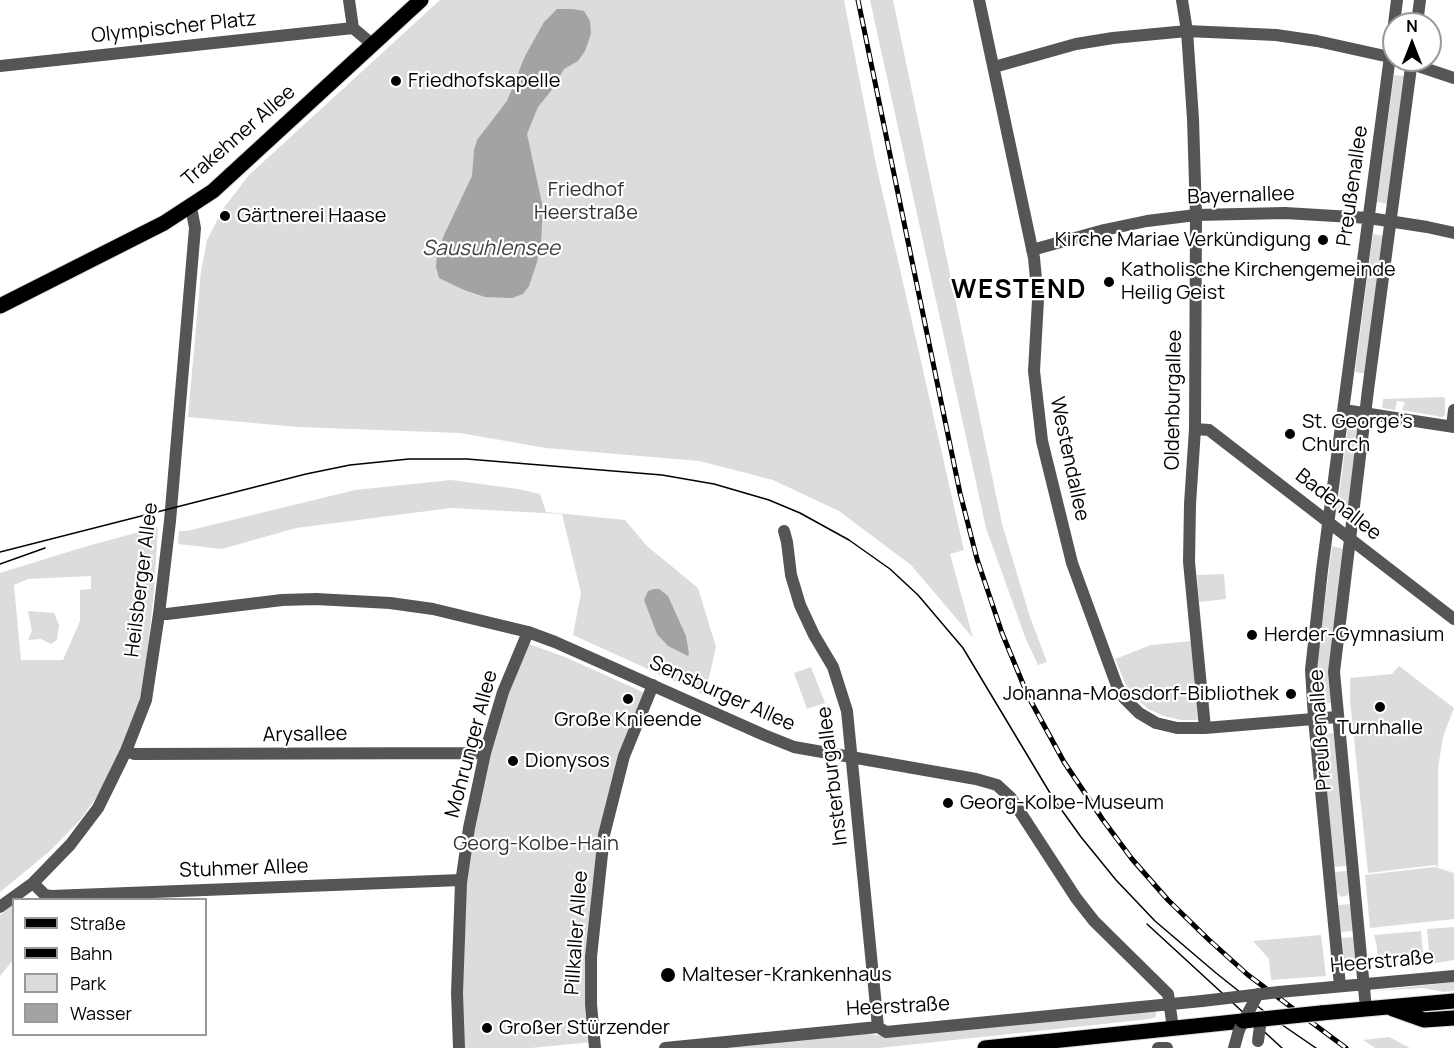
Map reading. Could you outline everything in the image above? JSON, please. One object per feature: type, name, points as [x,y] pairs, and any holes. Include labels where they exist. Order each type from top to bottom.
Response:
[{"type":"main road","name":"Trakehner Allee","points":[[0,306],[191,207],[233,174],[421,0]]},
{"type":"main road","points":[[985,1048],[1454,1001]]},
{"type":"main road","points":[[1388,1007],[1424,1020],[1454,1018]]},
{"type":"street","points":[[349,0],[353,28],[372,44]]},
{"type":"street","name":"Westendallee","points":[[979,0],[1032,250],[1038,300],[1034,371],[1038,412],[1056,504],[1085,600],[1117,686],[1124,698],[1139,713],[1156,723],[1177,728],[1205,728],[1337,717]]},
{"type":"street","name":"Oldenburgallee","points":[[1182,0],[1187,31],[1193,119],[1196,215],[1195,429],[1189,562],[1205,728]]},
{"type":"street","name":"Olympischer Platz","points":[[0,66],[353,28]]},
{"type":"street","points":[[994,67],[1076,44],[1187,31],[1276,35],[1317,40],[1382,55]]},
{"type":"street","name":"Preußenallee","points":[[1340,986],[1311,670],[1328,523],[1369,218],[1399,72]]},
{"type":"street","name":"Preußenallee","points":[[1366,1009],[1334,672],[1391,221],[1401,72]]},
{"type":"street","points":[[1437,72],[1454,78]]},
{"type":"street","name":"Heilsberger Allee","points":[[13,898],[33,883],[70,845],[98,808],[126,751],[146,700],[170,520],[195,228],[191,207]]},
{"type":"street","name":"Bayernallee","points":[[1032,250],[1104,230],[1148,221],[1196,215],[1285,213],[1369,218],[1454,233]]},
{"type":"street","points":[[1346,386],[1368,390]]},
{"type":"street","points":[[1344,410],[1453,427],[1454,410]]},
{"type":"street","name":"Badenallee","points":[[1195,429],[1209,430],[1454,619]]},
{"type":"street","name":"Insterburgallee","points":[[784,531],[791,575],[800,605],[833,667],[840,683],[847,711],[878,1027]]},
{"type":"street","name":"Sensburger Allee","points":[[159,614],[282,600],[347,600],[433,609],[528,632],[581,652],[794,747],[997,784],[1004,790],[1076,898],[1094,921],[1169,999]]},
{"type":"street","name":"Mohrunger Allee","points":[[459,1048],[457,993],[461,879],[469,828],[485,753],[503,692],[528,632]]},
{"type":"street","name":"Pillkaller Allee","points":[[595,1048],[591,1004],[591,957],[604,835],[624,756],[653,685]]},
{"type":"street","name":"Arysallee","points":[[126,751],[134,754],[485,753]]},
{"type":"street","name":"Stuhmer Allee","points":[[33,883],[45,895],[51,896],[461,879]]},
{"type":"street","name":"Heilsberger Allee","points":[[0,908],[12,899]]},
{"type":"street","name":"Heerstraße","points":[[665,1048],[878,1027],[886,1032],[1169,999],[1202,1001],[1454,976]]},
{"type":"street","points":[[1234,1048],[1237,1024],[1258,994]]},
{"type":"street","points":[[1169,999],[1173,1028]]},
{"type":"street","points":[[1255,1045],[1261,1019]]},
{"type":"street","points":[[1158,1048],[1167,1048]]},
{"type":"green space","name":"Friedhof Heerstraße","points":[[440,0],[844,0],[876,164],[964,550],[950,554],[973,638],[911,565],[839,511],[773,480],[699,461],[546,448],[460,433],[298,427],[188,417],[201,271],[207,240],[223,209],[249,175]]},
{"type":"green space","points":[[870,0],[893,0],[1002,524],[1030,617],[1047,662],[1038,665],[1025,637],[986,528]]},
{"type":"green space","points":[[1394,75],[1405,76],[1389,204],[1377,202]]},
{"type":"green space","points":[[1373,234],[1385,236],[1367,374],[1355,372]]},
{"type":"green space","points":[[1445,398],[1445,415],[1442,417],[1402,410],[1405,402],[1397,401],[1395,410],[1382,408],[1383,399]]},
{"type":"green space","points":[[1348,425],[1360,426],[1348,518],[1337,512]]},
{"type":"green space","points":[[451,480],[540,494],[546,512],[625,520],[647,546],[698,588],[716,647],[705,695],[573,635],[581,593],[562,514],[451,508],[296,528],[222,549],[178,544],[179,531],[187,531],[355,490]]},
{"type":"green space","points":[[158,527],[154,592],[142,698],[119,755],[97,796],[81,819],[50,851],[0,892],[0,573]],"holes":[[[91,576],[91,589],[80,590],[80,621],[63,660],[21,660],[14,585],[28,579]]]},
{"type":"green space","points":[[1332,546],[1344,549],[1328,672],[1331,703],[1318,704],[1316,672]]},
{"type":"green space","points":[[1224,574],[1226,599],[1199,602],[1197,575]]},
{"type":"green space","points":[[28,611],[54,613],[59,625],[57,640],[51,644],[41,639],[28,640],[32,631]]},
{"type":"green space","points":[[1191,641],[1198,720],[1181,720],[1148,709],[1126,685],[1115,659],[1151,645]]},
{"type":"green space","name":"Georg-Kolbe-Hain","points":[[526,643],[565,657],[645,693],[602,834],[592,1042],[531,1048],[463,1048],[462,925],[473,830],[489,758]]},
{"type":"green space","points":[[1399,666],[1454,708],[1443,737],[1438,768],[1438,867],[1435,865],[1368,873],[1350,700],[1350,678],[1392,674]]},
{"type":"green space","points":[[811,667],[825,703],[807,709],[794,673]]},
{"type":"green space","points":[[1335,733],[1346,866],[1334,867],[1320,734]]},
{"type":"green space","points":[[1435,867],[1454,873],[1454,919],[1370,928],[1365,875]]},
{"type":"green space","points":[[1347,871],[1349,892],[1348,895],[1341,897],[1337,893],[1335,872]]},
{"type":"green space","points":[[1351,904],[1353,931],[1340,932],[1337,905]]},
{"type":"green space","points":[[12,906],[12,961],[0,976],[0,915]]},
{"type":"green space","points":[[1454,927],[1454,960],[1430,964],[1427,929]]},
{"type":"green space","points":[[1421,931],[1424,965],[1395,966],[1395,968],[1377,970],[1377,947],[1374,935]]},
{"type":"green space","points":[[1321,935],[1326,976],[1271,980],[1269,959],[1253,941]]},
{"type":"green space","points":[[1354,937],[1356,958],[1343,959],[1340,938]]},
{"type":"green space","points":[[1454,982],[1454,991],[1444,992],[1423,988],[1373,991]]},
{"type":"green space","points":[[1156,1011],[1156,1017],[1150,1019],[879,1048],[693,1048],[855,1032],[883,1036]]},
{"type":"green space","points":[[1389,1037],[1410,1048],[1375,1048],[1363,1040]]},
{"type":"water","name":"Sausuhlensee","points":[[557,9],[584,11],[590,21],[591,34],[585,51],[578,61],[564,69],[538,107],[527,134],[543,208],[541,243],[537,262],[529,286],[523,294],[512,298],[485,297],[439,278],[436,267],[437,255],[472,176],[477,140],[507,101],[525,56],[544,22]]},
{"type":"water","points":[[659,589],[668,596],[686,636],[688,656],[668,646],[657,634],[644,600],[648,591]]},
{"type":"tram line","points":[[0,552],[306,474],[350,465],[409,459],[467,459],[662,475],[714,484],[769,500],[800,513],[849,540],[890,569],[918,595],[963,648],[1053,798],[1116,880],[1155,921],[1216,973],[1275,1020],[1316,1048]]},
{"type":"tram line","points":[[0,564],[45,548]]},
{"type":"tram line","points":[[1147,924],[1282,1048]]},
{"type":"railway","points":[[858,0],[960,493],[977,559],[1002,633],[1028,696],[1064,762],[1103,820],[1132,859],[1168,900],[1248,975],[1346,1048]]},
{"type":"place","name":"Friedhofskapelle","points":[[396,81]]},
{"type":"place","name":"Gärtnerei Haase","points":[[225,216]]},
{"type":"place","name":"Kirche Mariae Verkündigung","points":[[1323,240]]},
{"type":"place","name":"Katholische Kirchengemeinde Heilig Geist","points":[[1109,282]]},
{"type":"place","name":"St. George’s Church","points":[[1290,434]]},
{"type":"place","name":"Herder-Gymnasium","points":[[1252,635]]},
{"type":"place","name":"Johanna-Moosdorf-Bibliothek","points":[[1291,694]]},
{"type":"place","name":"Große Knieende","points":[[628,699]]},
{"type":"place","name":"Turnhalle","points":[[1380,707]]},
{"type":"place","name":"Dionysos","points":[[513,761]]},
{"type":"place","name":"Georg-Kolbe-Museum","points":[[948,803]]},
{"type":"place","name":"Malteser-Krankenhaus","points":[[668,975]]},
{"type":"place","name":"Großer Stürzender","points":[[487,1028]]},
{"type":"district","name":"WESTEND","points":[[1019,291]]}]
